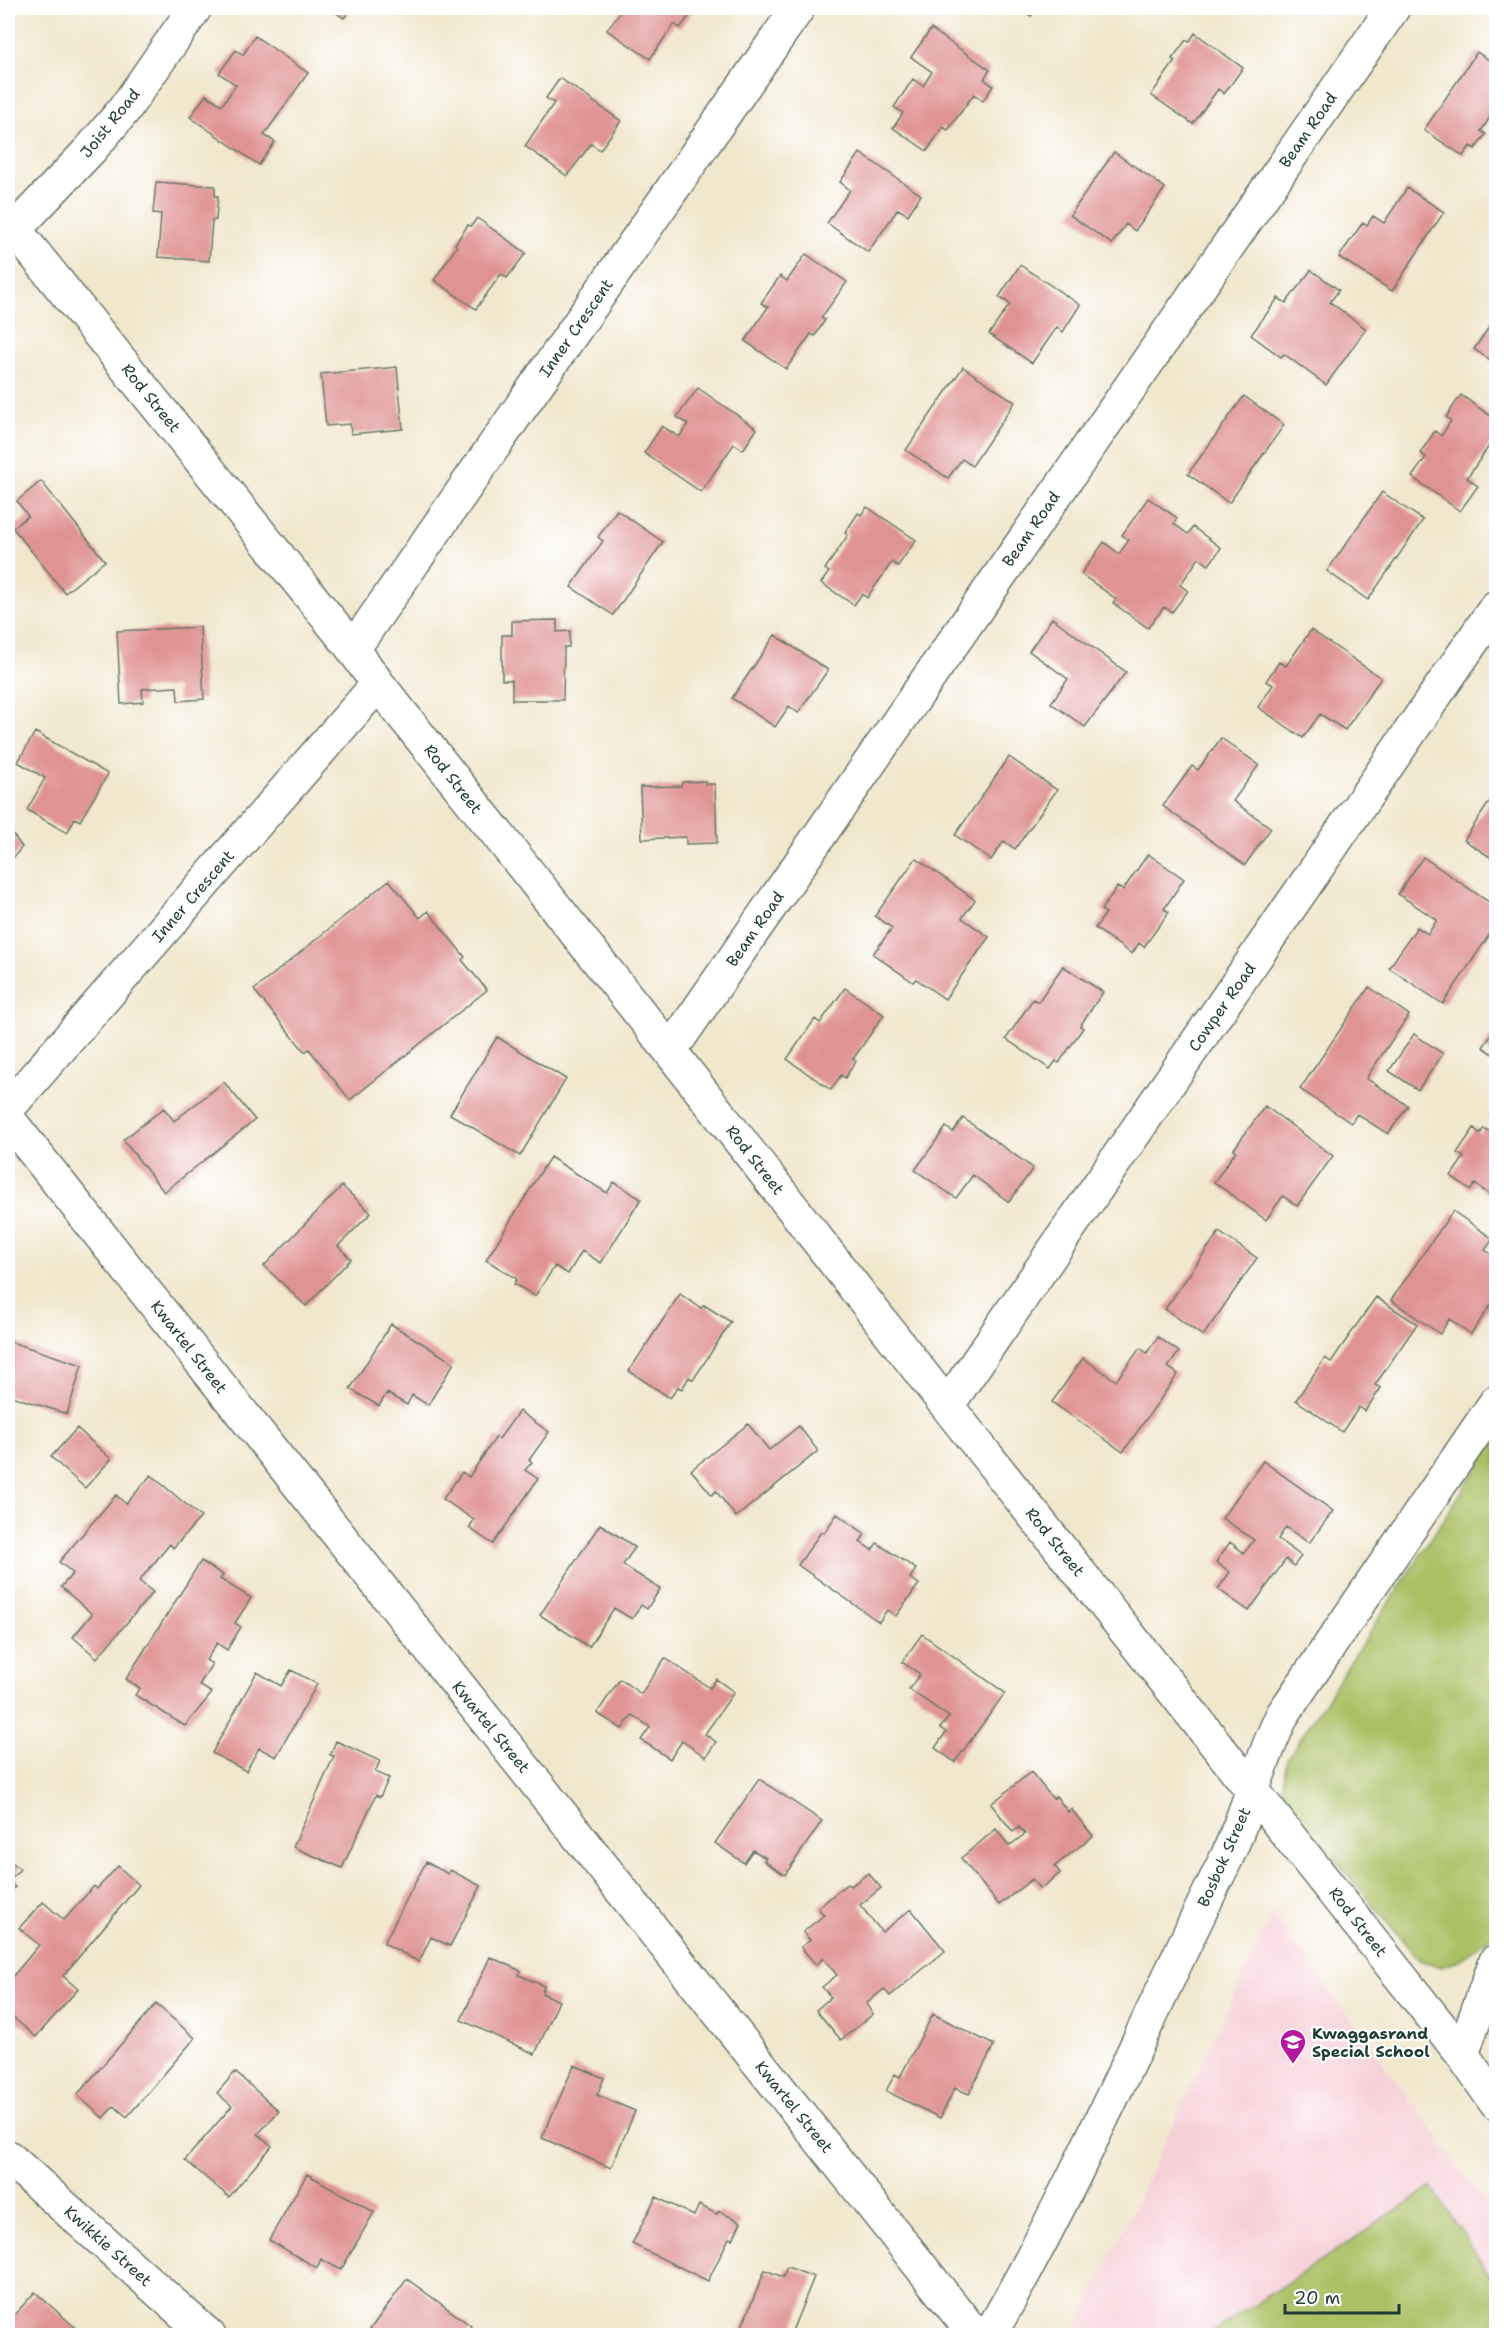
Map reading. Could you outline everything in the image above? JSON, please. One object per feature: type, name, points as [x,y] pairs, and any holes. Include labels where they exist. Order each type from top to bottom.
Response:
[{"type":"street","name":"Joist Road","points":[[11,225],[90,150],[124,110],[195,8]]},
{"type":"street","name":"Inner Crescent","points":[[353,649],[798,8]]},
{"type":"street","name":"Beam Road","points":[[670,1051],[1393,8]]},
{"type":"street","name":"Rod Street","points":[[11,225],[353,649],[378,684],[670,1051],[947,1406],[1462,2054],[1497,2103]]},
{"type":"street","name":"Cowper Road","points":[[947,1406],[1497,607]]},
{"type":"street","name":"Inner Crescent","points":[[8,1108],[378,684]]},
{"type":"street","name":"Kwartel Street","points":[[8,1119],[976,2336]]},
{"type":"street","name":"Bosbok Street","points":[[989,2336],[1063,2196],[1226,1859],[1283,1713],[1497,1402]]},
{"type":"street","points":[[1462,2054],[1497,1961]]},
{"type":"street","name":"Kwikkie Street","points":[[8,2157],[209,2336]]},
{"type":"shaded area","name":"Kwaggasrand Special School","points":[[1273,1913],[1496,2217],[1496,2335],[1073,2336]]},
{"type":"green space","points":[[1496,1439],[1496,1931],[1463,1959],[1442,1967],[1419,1960],[1298,1815],[1282,1788],[1287,1759]]},
{"type":"green space","points":[[1432,2187],[1496,2285],[1496,2335],[1208,2335]]},
{"type":"building","points":[[329,8],[352,8],[344,18]]},
{"type":"building","points":[[623,8],[695,8],[680,28],[674,24],[650,59],[607,30]]},
{"type":"building","points":[[1019,8],[1037,8],[1031,16]]},
{"type":"building","points":[[931,29],[990,70],[984,79],[993,86],[983,101],[974,94],[948,130],[943,127],[927,151],[893,128],[903,113],[894,107],[913,79],[923,86],[932,72],[911,57]]},
{"type":"building","points":[[1195,33],[1243,68],[1224,94],[1218,89],[1193,124],[1151,95],[1175,61],[1172,59],[1186,40],[1189,42]]},
{"type":"building","points":[[255,36],[308,73],[264,135],[275,142],[259,165],[190,117],[206,95],[222,105],[236,85],[219,73],[236,50],[243,55]]},
{"type":"building","points":[[1477,52],[1496,65],[1496,108],[1481,131],[1486,134],[1475,149],[1470,146],[1463,156],[1424,130]]},
{"type":"building","points":[[560,78],[621,121],[600,150],[591,144],[567,176],[525,146],[554,103],[546,98]]},
{"type":"building","points":[[1114,152],[1165,188],[1135,231],[1126,224],[1112,244],[1070,215]]},
{"type":"building","points":[[860,153],[921,195],[908,215],[898,209],[868,252],[827,223],[850,190],[840,182]]},
{"type":"building","points":[[156,182],[215,186],[215,196],[218,196],[216,220],[212,220],[209,261],[158,257],[161,214],[153,213]]},
{"type":"building","points":[[1407,188],[1444,212],[1392,291],[1339,257],[1363,222],[1367,225],[1373,216],[1384,223]]},
{"type":"building","points":[[477,218],[526,253],[507,278],[501,274],[476,309],[434,280],[468,225],[471,226]]},
{"type":"building","points":[[806,254],[847,282],[821,318],[825,320],[815,336],[811,334],[786,369],[745,341],[768,307],[761,303],[780,276],[787,281]]},
{"type":"building","points":[[1020,265],[1080,305],[1063,332],[1057,327],[1032,363],[989,334],[1010,304],[999,297]]},
{"type":"building","points":[[1311,270],[1339,290],[1330,302],[1366,329],[1326,385],[1284,354],[1281,357],[1251,335],[1278,298],[1286,303]]},
{"type":"building","points":[[1496,317],[1496,364],[1474,349]]},
{"type":"building","points":[[397,367],[403,429],[351,434],[350,424],[326,426],[321,374]]},
{"type":"building","points":[[963,367],[1015,402],[972,466],[962,459],[948,478],[906,450]]},
{"type":"building","points":[[698,388],[757,429],[743,450],[734,444],[701,492],[644,453],[662,426],[679,437],[688,424],[677,417]]},
{"type":"building","points":[[1461,395],[1496,420],[1496,436],[1467,478],[1478,486],[1460,511],[1412,477],[1426,457],[1420,453],[1435,431],[1441,436],[1451,421],[1446,417]]},
{"type":"building","points":[[1244,396],[1284,425],[1229,503],[1188,474]]},
{"type":"building","points":[[41,481],[105,561],[65,593],[13,528],[28,516],[17,501]]},
{"type":"building","points":[[1382,492],[1423,520],[1368,600],[1327,571]]},
{"type":"building","points":[[1148,498],[1177,518],[1174,524],[1188,534],[1193,527],[1221,548],[1209,565],[1199,558],[1180,585],[1188,591],[1172,612],[1164,607],[1148,628],[1113,603],[1116,599],[1081,574],[1104,542],[1119,554],[1129,540],[1122,535]]},
{"type":"building","points":[[867,507],[916,540],[898,566],[892,562],[867,598],[862,594],[854,605],[821,583],[829,572],[825,569],[848,535],[845,533],[858,513],[861,515]]},
{"type":"building","points":[[617,510],[663,542],[613,615],[571,587],[603,541],[598,537]]},
{"type":"building","points":[[1052,618],[1126,672],[1085,727],[1051,703],[1068,679],[1029,651]]},
{"type":"building","points":[[557,620],[557,632],[570,631],[569,647],[564,647],[563,700],[512,700],[512,680],[502,680],[502,635],[512,635],[512,621]]},
{"type":"building","points":[[200,627],[204,699],[178,701],[177,687],[142,689],[143,702],[121,704],[117,631]]},
{"type":"building","points":[[1311,630],[1381,678],[1345,730],[1320,714],[1303,738],[1258,707],[1273,685],[1266,681],[1279,662],[1286,666]]},
{"type":"building","points":[[775,635],[828,670],[798,713],[789,706],[775,727],[732,698]]},
{"type":"building","points":[[35,732],[108,774],[80,821],[75,818],[67,833],[27,810],[45,778],[18,762]]},
{"type":"building","points":[[1221,738],[1259,765],[1233,801],[1271,828],[1245,865],[1163,806],[1192,766],[1198,770]]},
{"type":"building","points":[[1009,757],[1057,790],[1015,849],[1004,841],[991,860],[955,835]]},
{"type":"building","points":[[705,781],[705,784],[715,784],[717,843],[686,844],[686,837],[642,839],[640,787],[681,786],[682,782]]},
{"type":"building","points":[[1494,795],[1496,797],[1496,861],[1464,840]]},
{"type":"building","points":[[8,828],[22,847],[8,864]]},
{"type":"building","points":[[1148,854],[1184,879],[1164,909],[1169,912],[1144,947],[1139,943],[1132,954],[1095,928],[1106,913],[1101,910],[1117,887],[1123,890]]},
{"type":"building","points":[[1423,857],[1496,907],[1496,925],[1443,1004],[1389,968],[1417,927],[1428,934],[1437,920],[1398,894]]},
{"type":"building","points":[[916,858],[975,900],[962,918],[989,937],[945,999],[916,979],[913,982],[873,954],[892,928],[875,916]]},
{"type":"building","points":[[389,880],[420,918],[428,911],[465,957],[462,960],[487,990],[350,1100],[309,1049],[305,1052],[254,990]]},
{"type":"building","points":[[1063,966],[1103,992],[1080,1026],[1083,1028],[1059,1063],[1056,1061],[1050,1069],[1006,1039],[1033,999],[1038,1002]]},
{"type":"building","points":[[1369,987],[1409,1015],[1366,1078],[1408,1106],[1388,1134],[1357,1114],[1351,1123],[1300,1089]]},
{"type":"building","points":[[845,988],[884,1015],[853,1059],[856,1061],[845,1078],[841,1075],[831,1090],[787,1059],[815,1019],[820,1023]]},
{"type":"building","points":[[1496,1028],[1496,1056],[1483,1047]]},
{"type":"building","points":[[1414,1034],[1443,1054],[1418,1090],[1389,1071]]},
{"type":"building","points":[[497,1037],[566,1079],[520,1156],[450,1114]]},
{"type":"building","points":[[224,1082],[255,1120],[164,1192],[123,1140],[164,1108],[174,1121]]},
{"type":"building","points":[[1496,1104],[1496,1119],[1490,1114]]},
{"type":"building","points":[[1265,1106],[1333,1156],[1297,1206],[1283,1196],[1266,1220],[1214,1182]]},
{"type":"building","points":[[963,1118],[1033,1168],[1009,1202],[973,1175],[956,1198],[915,1170],[946,1127],[953,1132]]},
{"type":"building","points":[[1496,1124],[1496,1199],[1475,1184],[1471,1190],[1451,1176],[1464,1157],[1457,1153],[1474,1128],[1480,1134],[1484,1128],[1490,1132]]},
{"type":"building","points":[[550,1157],[607,1193],[614,1182],[641,1199],[601,1263],[582,1251],[568,1274],[555,1266],[535,1296],[514,1284],[517,1279],[486,1260]]},
{"type":"building","points":[[342,1186],[371,1213],[338,1246],[351,1259],[306,1306],[264,1266]]},
{"type":"building","points":[[1453,1211],[1493,1239],[1485,1250],[1494,1256],[1496,1253],[1496,1297],[1471,1334],[1449,1319],[1440,1334],[1391,1300]]},
{"type":"building","points":[[1219,1232],[1257,1258],[1203,1336],[1165,1309]]},
{"type":"building","points":[[680,1294],[701,1308],[704,1305],[731,1322],[693,1380],[689,1377],[682,1389],[678,1387],[670,1398],[629,1371]]},
{"type":"building","points":[[1376,1297],[1417,1324],[1375,1385],[1381,1388],[1365,1411],[1359,1407],[1342,1432],[1296,1400],[1325,1358],[1331,1362]]},
{"type":"building","points":[[391,1324],[454,1363],[428,1405],[412,1395],[407,1405],[387,1393],[379,1406],[350,1389]]},
{"type":"building","points":[[1158,1337],[1179,1352],[1168,1367],[1178,1374],[1123,1452],[1052,1402],[1083,1358],[1116,1381],[1140,1348],[1147,1353]]},
{"type":"building","points":[[8,1341],[82,1365],[67,1414],[8,1395]]},
{"type":"building","points":[[519,1411],[549,1432],[529,1460],[532,1462],[525,1470],[538,1479],[493,1544],[469,1528],[474,1520],[443,1499],[462,1472],[469,1477],[496,1437],[499,1439]]},
{"type":"building","points":[[748,1424],[769,1450],[799,1426],[818,1451],[736,1517],[716,1491],[712,1495],[691,1470]]},
{"type":"building","points":[[77,1428],[111,1459],[85,1488],[51,1457]]},
{"type":"building","points":[[1263,1461],[1333,1511],[1309,1543],[1286,1527],[1278,1539],[1301,1556],[1294,1566],[1286,1559],[1249,1611],[1218,1589],[1230,1572],[1216,1562],[1230,1542],[1244,1553],[1254,1540],[1222,1518]]},
{"type":"building","points":[[151,1475],[201,1517],[173,1548],[170,1544],[139,1581],[153,1592],[97,1658],[73,1637],[92,1614],[61,1587],[73,1573],[59,1562],[116,1495],[126,1504]]},
{"type":"building","points":[[837,1514],[865,1534],[860,1542],[872,1550],[877,1543],[916,1569],[910,1578],[919,1584],[896,1616],[887,1610],[879,1622],[798,1565]]},
{"type":"building","points":[[600,1524],[635,1547],[623,1565],[660,1589],[647,1609],[641,1605],[632,1619],[614,1608],[589,1647],[540,1615]]},
{"type":"building","points":[[201,1561],[223,1575],[220,1579],[251,1598],[235,1623],[241,1627],[227,1650],[217,1643],[206,1660],[212,1664],[199,1685],[212,1693],[185,1726],[135,1695],[140,1688],[126,1679]]},
{"type":"building","points":[[922,1634],[1005,1693],[955,1762],[935,1748],[946,1732],[940,1728],[949,1717],[909,1689],[920,1674],[902,1662]]},
{"type":"building","points":[[665,1658],[710,1688],[716,1679],[734,1692],[705,1734],[716,1742],[706,1757],[682,1741],[670,1759],[641,1740],[650,1727],[632,1715],[622,1729],[597,1713],[620,1679],[641,1694]]},
{"type":"building","points":[[291,1670],[317,1684],[276,1757],[259,1748],[246,1771],[212,1753],[257,1672],[281,1686]]},
{"type":"building","points":[[336,1741],[380,1761],[375,1772],[389,1778],[380,1797],[376,1795],[342,1868],[293,1847],[334,1756],[330,1755]]},
{"type":"building","points":[[1031,1772],[1053,1799],[1056,1796],[1068,1812],[1071,1809],[1093,1836],[1055,1866],[1060,1873],[1040,1889],[1032,1879],[999,1905],[961,1858],[996,1829],[1009,1846],[1025,1834],[1019,1827],[1013,1832],[991,1804]]},
{"type":"building","points":[[759,1779],[822,1821],[785,1875],[764,1861],[766,1858],[753,1850],[744,1863],[715,1843]]},
{"type":"building","points":[[8,1859],[20,1869],[9,1881],[15,1887],[8,1896]]},
{"type":"building","points":[[426,1862],[448,1874],[450,1870],[481,1886],[450,1946],[431,1937],[419,1962],[384,1943]]},
{"type":"building","points":[[118,1866],[139,1885],[63,1976],[78,1989],[36,2037],[8,2013],[8,1982],[39,1945],[19,1928],[43,1902],[64,1920],[94,1886],[97,1889]]},
{"type":"building","points":[[868,1873],[881,1888],[860,1905],[882,1932],[911,1909],[945,1951],[890,1996],[884,1989],[866,2004],[873,2014],[841,2040],[816,2010],[831,1997],[822,1987],[837,1975],[823,1958],[816,1965],[801,1947],[810,1940],[803,1932],[824,1915],[818,1908],[847,1884],[851,1886]]},
{"type":"building","points":[[490,1957],[521,1971],[519,1975],[544,1986],[542,1993],[559,2001],[535,2054],[461,2020]]},
{"type":"building","points":[[156,2004],[195,2038],[127,2117],[114,2106],[103,2118],[77,2095]]},
{"type":"building","points":[[933,2014],[994,2045],[969,2094],[955,2088],[940,2118],[886,2091],[895,2074],[900,2077]]},
{"type":"building","points":[[574,2065],[604,2078],[597,2095],[635,2111],[611,2168],[542,2138]]},
{"type":"building","points":[[235,2072],[279,2111],[258,2134],[272,2146],[229,2197],[185,2160],[232,2106],[217,2093]]},
{"type":"building","points":[[307,2174],[374,2212],[341,2270],[321,2259],[317,2268],[269,2240]]},
{"type":"building","points":[[656,2197],[694,2216],[699,2205],[717,2214],[719,2211],[741,2222],[733,2239],[729,2238],[708,2281],[632,2244]]},
{"type":"building","points":[[787,2267],[814,2277],[790,2336],[738,2336],[765,2270],[783,2277]]},
{"type":"building","points":[[407,2279],[471,2326],[464,2336],[365,2336]]},
{"type":"building","points":[[35,2292],[77,2329],[72,2336],[23,2336],[8,2322]]},
{"type":"place","name":"Kwaggasrand Special School","points":[[1293,2065]]}]
